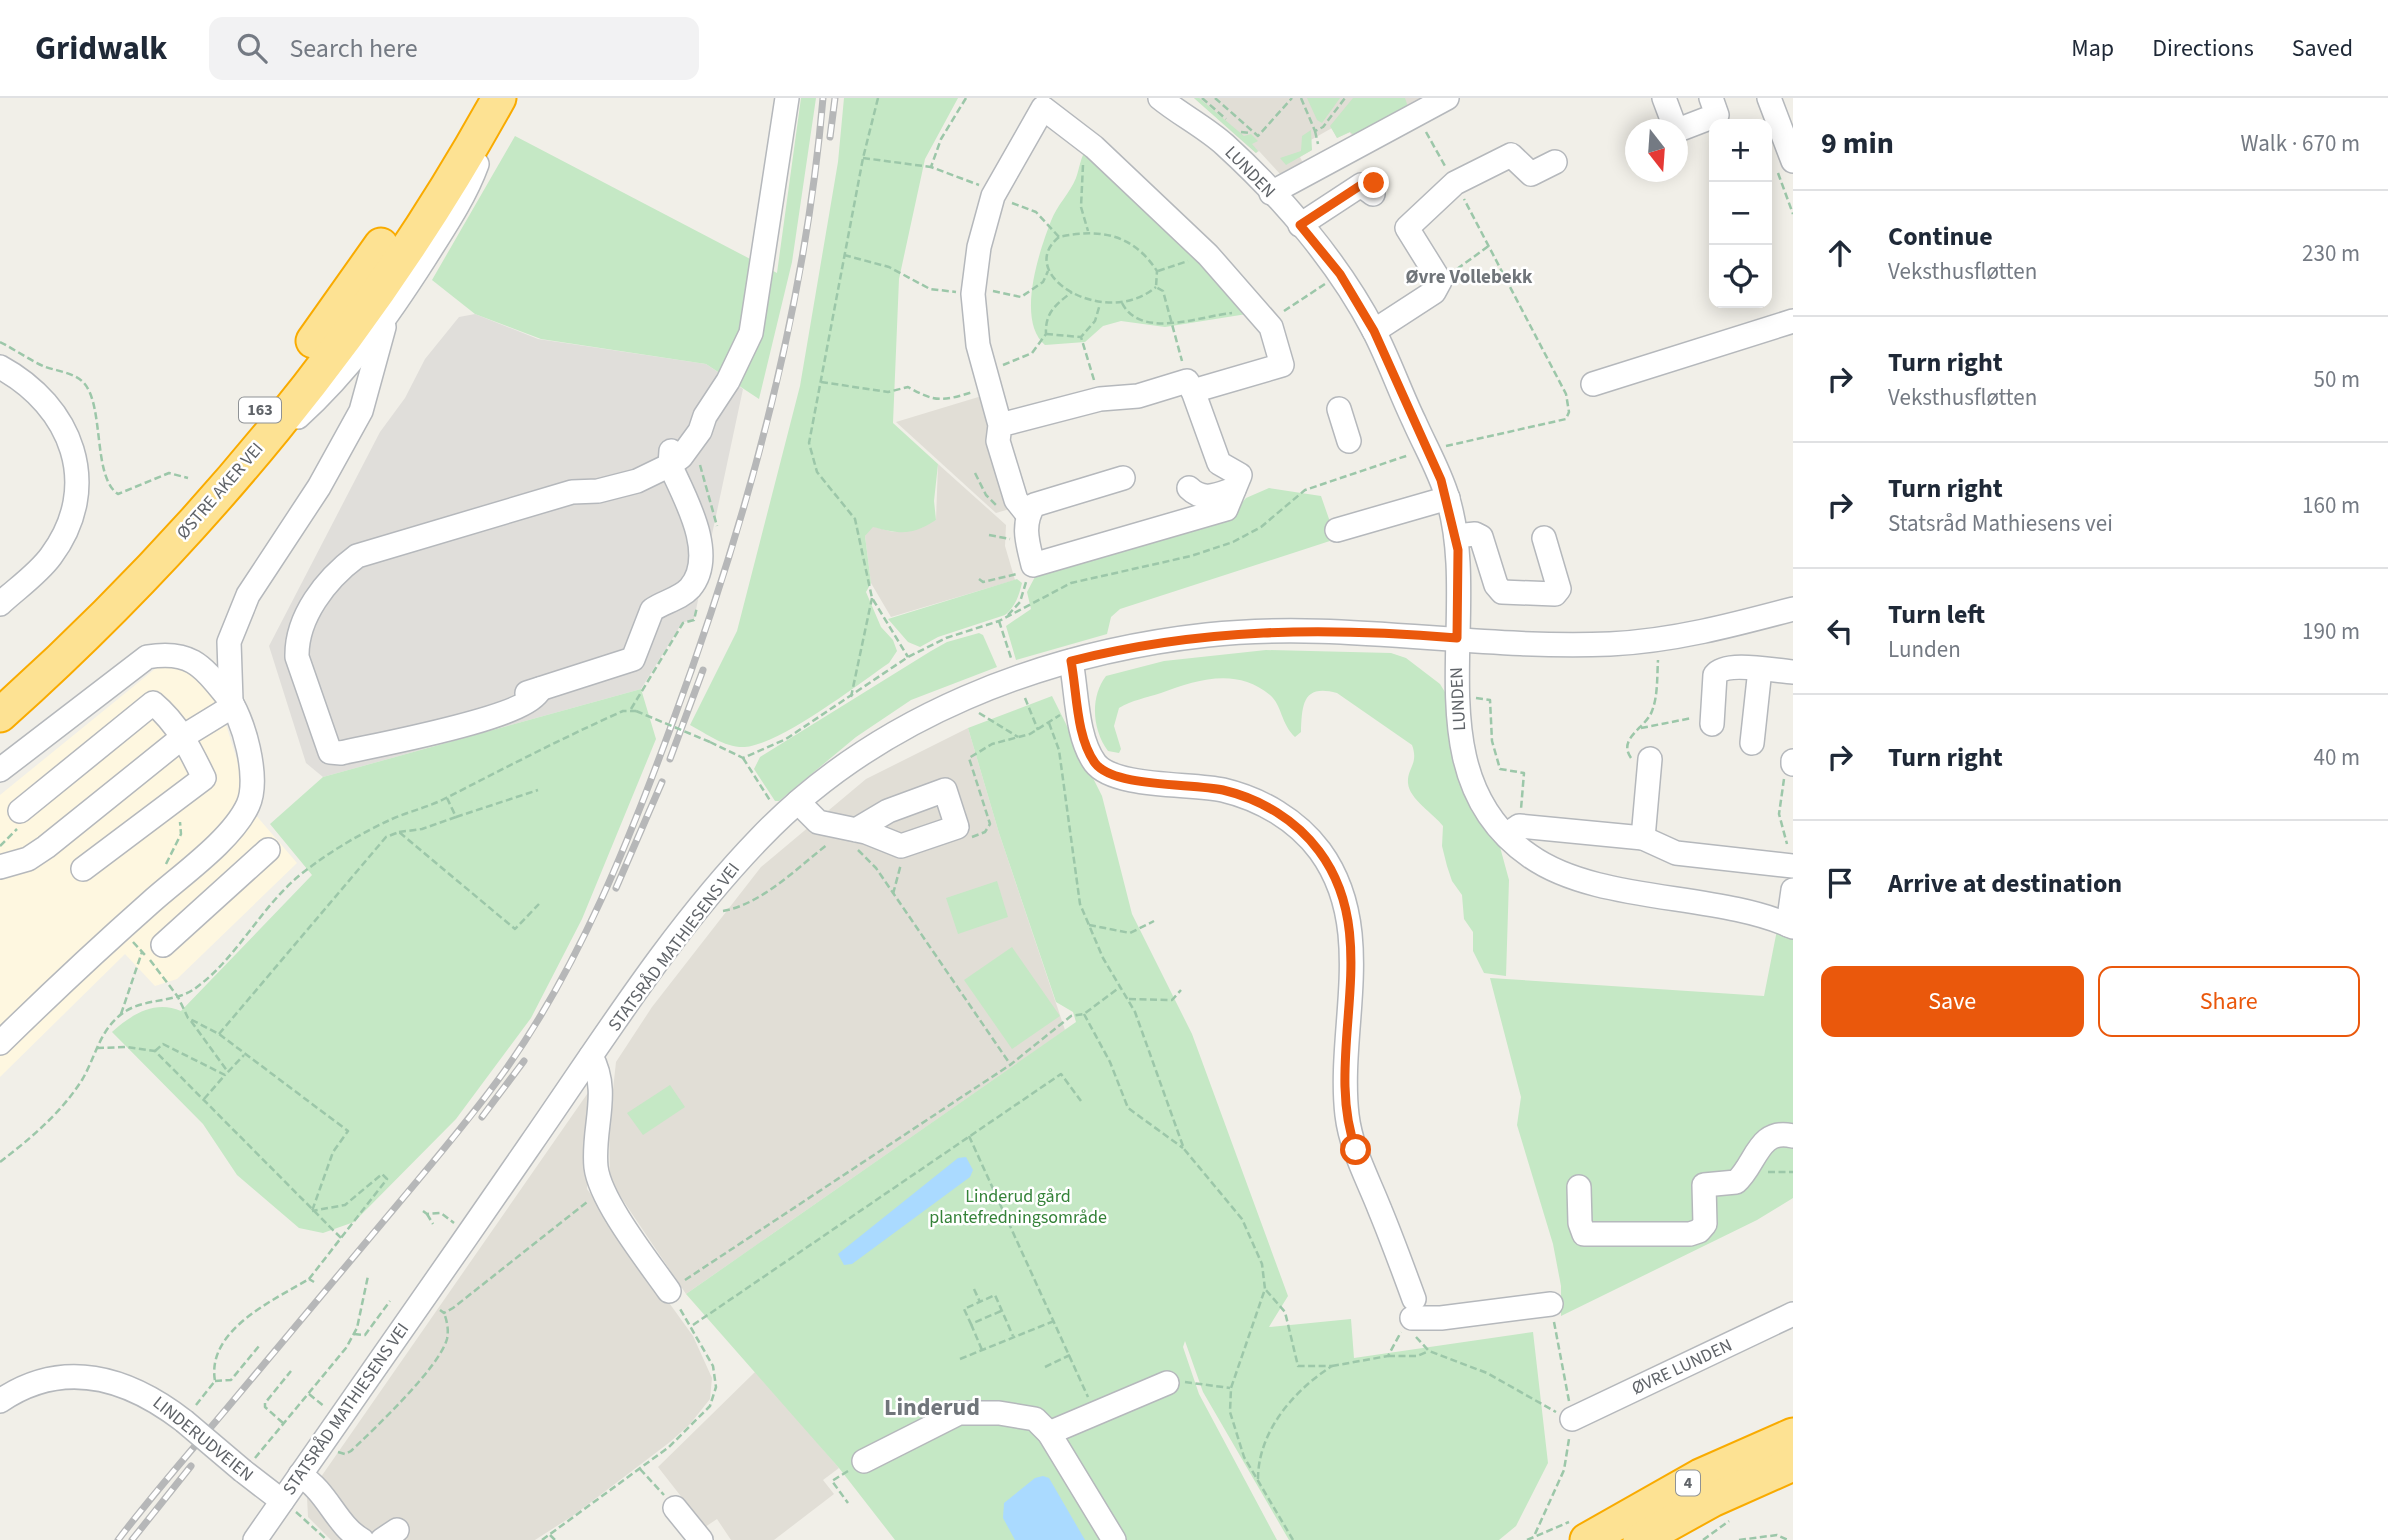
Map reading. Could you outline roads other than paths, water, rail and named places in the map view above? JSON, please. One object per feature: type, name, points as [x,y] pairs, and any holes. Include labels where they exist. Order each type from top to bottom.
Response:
[{"type":"highway","name":"ØSTRE AKER VEI","points":[[0,715],[107,614],[255,453],[368,305],[489,100]]},
{"type":"highway","name":"ØSTRE AKER VEI","points":[[0,685],[92,597],[239,436],[309,347],[489,100]]},
{"type":"highway","name":"4","points":[[1587,1540],[1700,1476],[1793,1435]]},
{"type":"highway","name":"4","points":[[1640,1540],[1712,1500],[1793,1464]]},
{"type":"street","points":[[540,689],[538,696],[524,705],[463,726],[341,753],[330,752],[297,657],[296,642],[300,625],[318,597],[339,569],[357,556],[572,492],[598,491],[637,481],[681,457],[700,431],[705,416],[728,382],[751,333],[787,98]]},
{"type":"street","name":"LUNDEN","points":[[1160,98],[1216,138],[1272,194],[1340,274],[1374,331],[1448,498],[1456,536],[1460,601],[1456,657],[1462,750],[1477,796],[1512,830],[1529,856],[1560,873],[1790,926]]},
{"type":"street","points":[[1272,194],[1447,98]]},
{"type":"street","points":[[1664,98],[1673,119]]},
{"type":"street","points":[[1688,126],[1717,115],[1711,98]]},
{"type":"street","points":[[255,453],[328,390],[387,316],[457,205],[474,172],[489,100]]},
{"type":"street","points":[[1779,105],[1785,165]]},
{"type":"street","points":[[1000,425],[1100,400],[1138,396],[1282,365],[1261,316],[1208,255],[1094,147],[1043,108],[994,193],[979,247],[973,290],[986,377],[1000,425],[998,441],[1016,500],[1028,514]]},
{"type":"street","points":[[1374,331],[1434,292],[1440,281],[1406,228],[1455,183],[1511,155],[1531,174],[1555,162]]},
{"type":"street","points":[[1300,225],[1361,185],[1371,188]]},
{"type":"street","points":[[0,1044],[83,962],[241,819],[252,793],[251,765],[232,703],[229,642],[248,595],[319,487],[360,411],[387,316]]},
{"type":"street","points":[[1593,384],[1793,321]]},
{"type":"street","points":[[0,368],[26,382],[51,407],[70,440],[76,475],[73,514],[51,557],[0,604]]},
{"type":"street","points":[[1124,478],[1034,505],[1028,514],[1027,541],[1031,567],[1226,509],[1240,475],[1219,463],[1190,386]]},
{"type":"street","points":[[1339,409],[1349,441]]},
{"type":"street","points":[[470,710],[633,659],[652,610],[688,591],[695,581],[701,547],[670,465]]},
{"type":"street","points":[[1189,488],[1195,495],[1209,498],[1234,489]]},
{"type":"street","points":[[1337,530],[1448,498]]},
{"type":"street","points":[[1456,536],[1475,534],[1481,537],[1496,585],[1502,592],[1555,594],[1559,589],[1544,538]]},
{"type":"street","name":"STATSRÅD MATHIESENS VEI","points":[[255,1540],[287,1505],[300,1475],[656,964],[715,887],[798,802],[848,763],[919,720],[993,686],[1071,661],[1162,641],[1247,632],[1311,631],[1614,644],[1721,628],[1793,608]]},
{"type":"street","points":[[0,770],[147,657],[172,653],[201,665],[232,703]]},
{"type":"street","points":[[1071,661],[1085,741],[1101,769],[1118,777],[1222,790],[1256,801],[1301,830],[1322,854],[1337,881],[1349,925],[1351,1005],[1346,1102],[1349,1128],[1413,1308],[1441,1318],[1551,1304]]},
{"type":"street","points":[[1712,719],[1715,675],[1718,671],[1730,667],[1793,672]]},
{"type":"street","points":[[1752,743],[1760,669]]},
{"type":"street","points":[[19,819],[153,703],[184,736],[204,778],[83,869]]},
{"type":"street","points":[[0,867],[28,859],[46,847],[184,736],[232,703]]},
{"type":"street","points":[[1643,838],[1649,762]]},
{"type":"street","points":[[798,802],[818,821],[853,838]]},
{"type":"street","points":[[1512,830],[1643,838],[1676,853],[1793,866]]},
{"type":"street","points":[[153,948],[268,850]]},
{"type":"street","points":[[193,864],[220,892]]},
{"type":"street","points":[[1790,926],[1793,890]]},
{"type":"street","points":[[592,1056],[601,1078],[596,1155],[604,1189],[669,1291]]},
{"type":"street","points":[[1579,1187],[1580,1223],[1584,1234],[1690,1234],[1699,1231],[1705,1224],[1704,1185],[1736,1182],[1746,1171],[1757,1150],[1769,1138],[1793,1136]]},
{"type":"street","name":"ØVRE LUNDEN","points":[[1572,1419],[1793,1314]]},
{"type":"street","name":"LINDERUDVEIEN","points":[[0,1401],[22,1386],[54,1377],[86,1377],[120,1383],[148,1395],[184,1421],[287,1505]]},
{"type":"street","points":[[1049,1433],[1167,1383]]},
{"type":"street","points":[[864,1461],[959,1413],[999,1413],[1035,1419],[1049,1433],[1114,1540]]},
{"type":"street","points":[[300,1475],[319,1488],[348,1528],[362,1540]]},
{"type":"street","points":[[675,1508],[701,1540]]},
{"type":"water","points":[[966,1157],[973,1170],[970,1177],[852,1264],[844,1265],[838,1254],[958,1158]]},
{"type":"water","points":[[1035,1478],[1049,1478],[1085,1540],[1015,1540],[1003,1518],[1004,1503]]},
{"type":"railway","points":[[118,1540],[481,1102],[533,1029],[580,944],[601,901],[656,766],[700,646],[748,492],[787,336],[814,178],[823,98]]},
{"type":"railway","points":[[830,137],[835,98]]},
{"type":"railway","points":[[670,759],[703,670]]},
{"type":"railway","points":[[616,888],[662,782]]},
{"type":"railway","points":[[482,1117],[524,1061]]},
{"type":"railway","points":[[132,1540],[191,1466]]},
{"type":"district","name":"Øvre Vollebekk","points":[[1469,277]]},
{"type":"district","name":"Linderud","points":[[932,1407]]},
{"type":"park label","name":"Linderud gård plantefredningsområde","points":[[1018,1206]]}]
